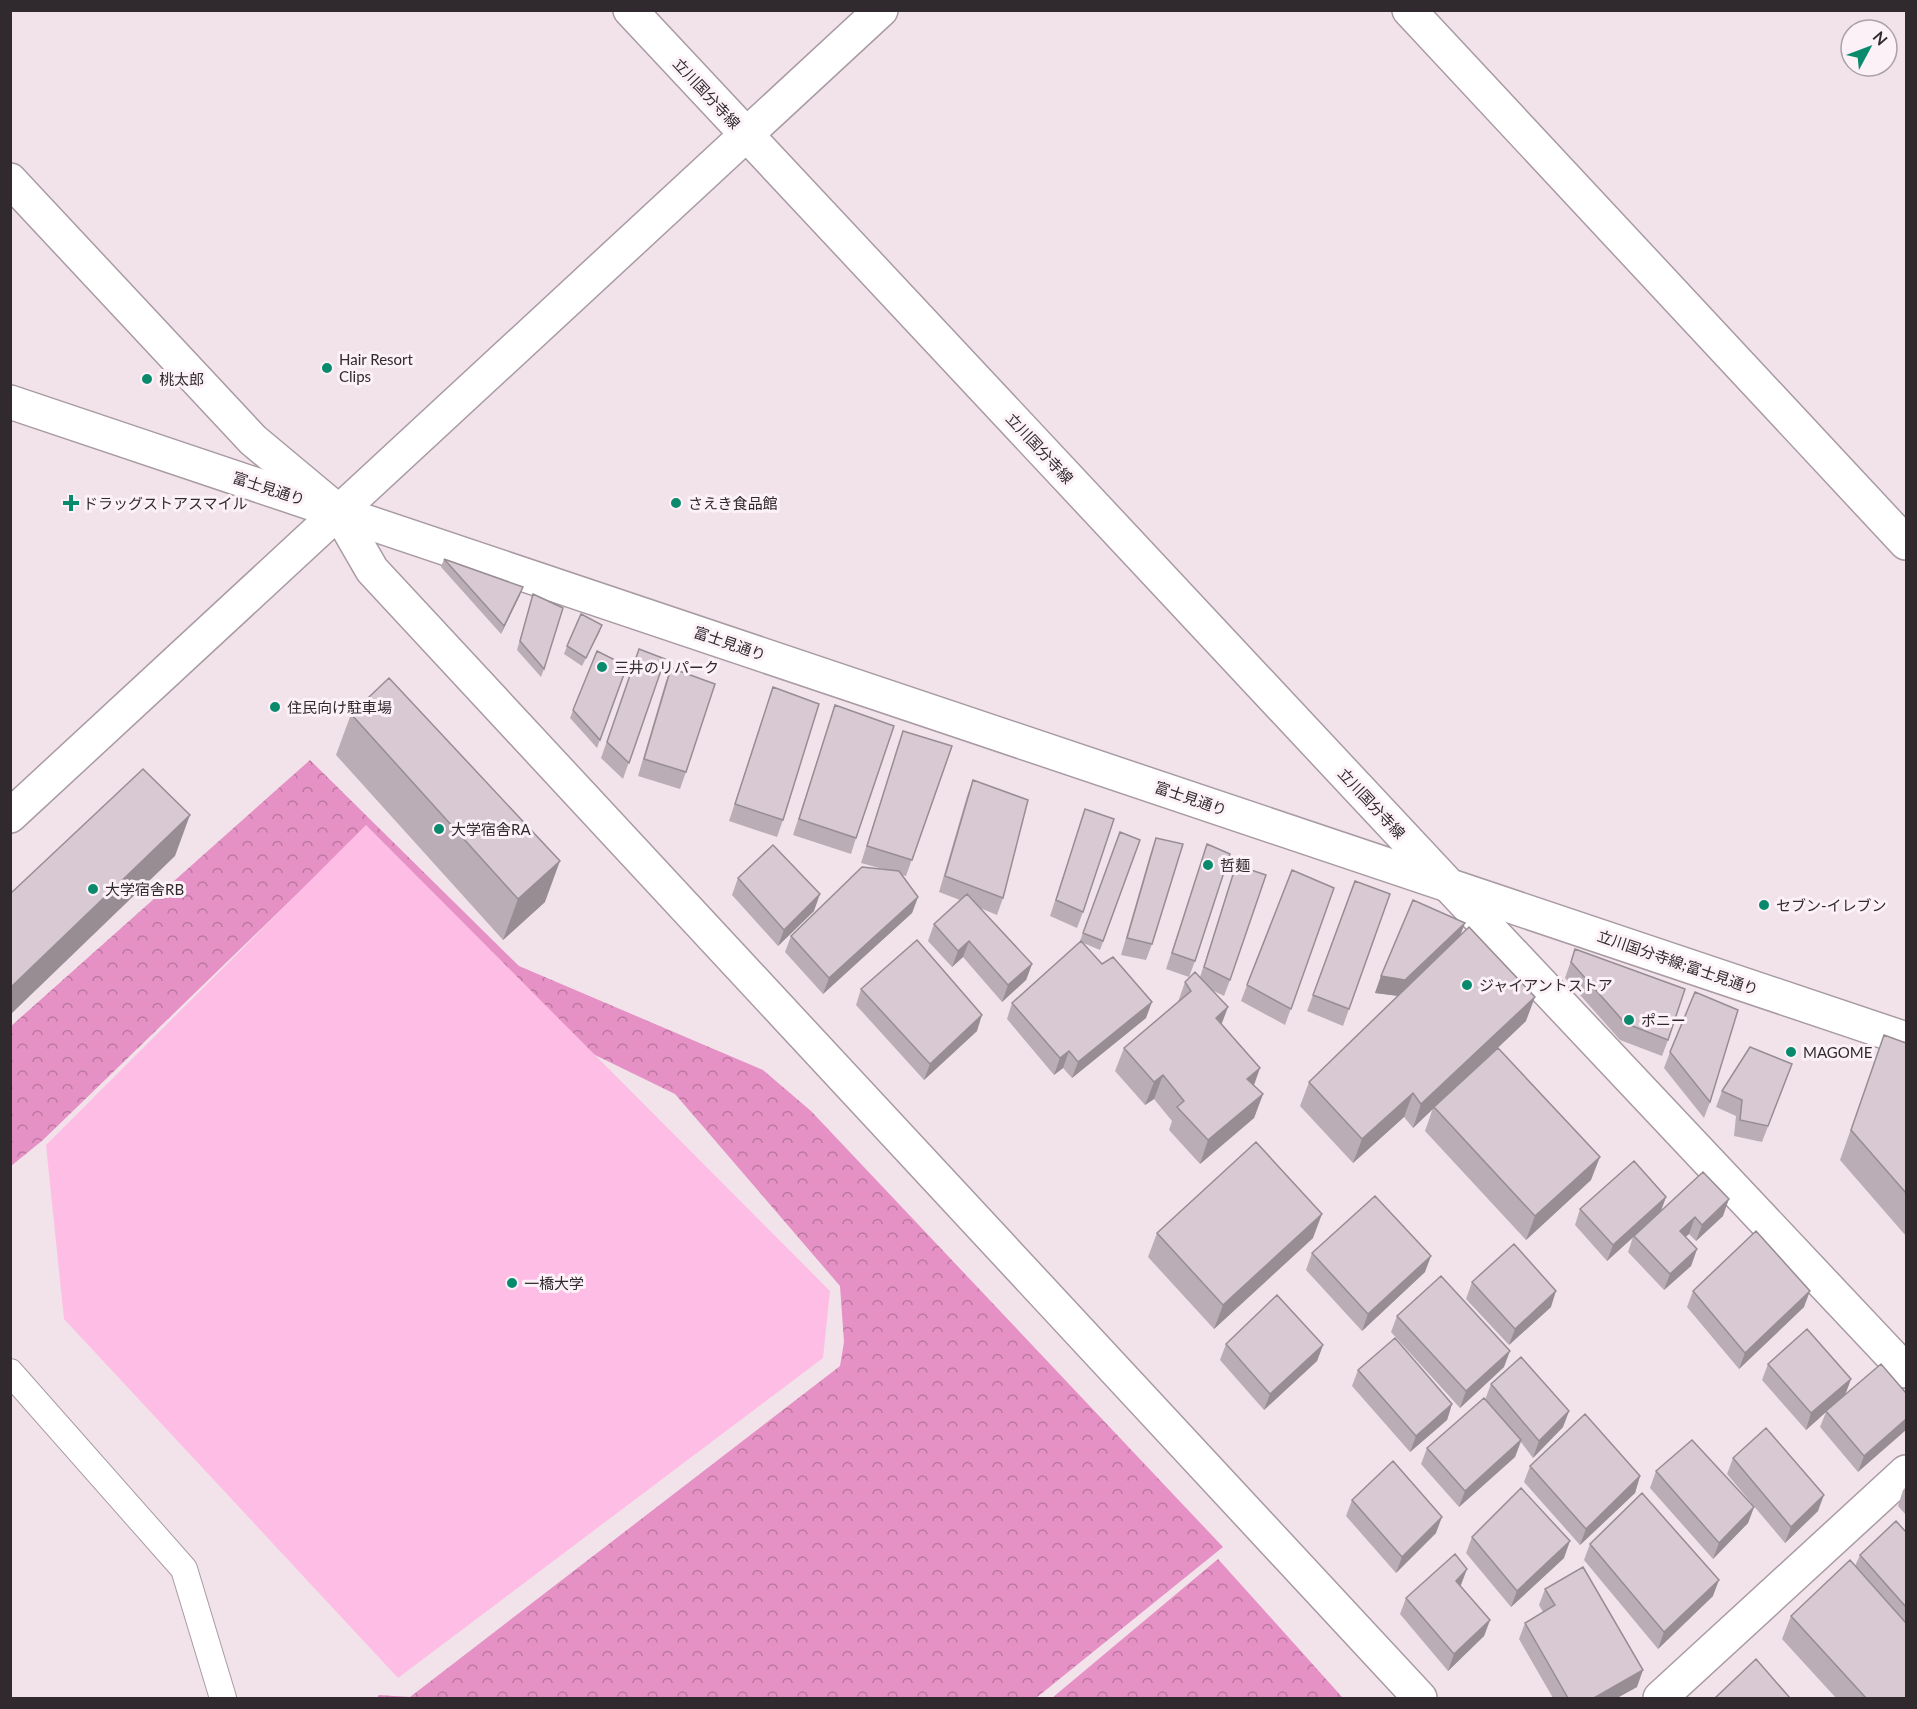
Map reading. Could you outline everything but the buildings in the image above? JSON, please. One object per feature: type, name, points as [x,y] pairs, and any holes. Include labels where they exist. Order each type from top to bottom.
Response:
[{"type":"street","name":"立川国分寺線","points":[[630,10],[1906,1371]]},
{"type":"street","points":[[10,816],[881,10]]},
{"type":"street","points":[[1409,10],[1906,543]]},
{"type":"street","points":[[10,180],[253,440],[338,511],[372,570],[1420,1698]]},
{"type":"street","name":"富士見通り","points":[[10,402],[1449,885]]},
{"type":"street","name":"立川国分寺線;富士見通り","points":[[1449,885],[1906,1039]]},
{"type":"street","points":[[1660,1698],[1906,1472]]},
{"type":"lane","points":[[10,1372],[184,1569],[223,1698]]},
{"type":"green space","points":[[310,760],[519,966],[763,1070],[811,1111],[1223,1547],[1036,1698],[377,1698],[379,1695],[410,1697],[840,1366],[844,1342],[840,1286],[675,1094],[595,1055],[556,1075],[325,867],[43,1140],[11,1166],[10,1027]]},
{"type":"green space","points":[[1218,1559],[1343,1698],[1052,1698]]},
{"type":"shaded area","points":[[366,825],[830,1291],[823,1358],[398,1678],[64,1319],[46,1145]]},
{"type":"place","name":"Hair Resort Clips","points":[[327,368]]},
{"type":"place","name":"桃太郎","points":[[147,379]]},
{"type":"place","name":"ドラッグストアスマイル","points":[[71,503]]},
{"type":"place","name":"さえき食品館","points":[[676,503]]},
{"type":"place","name":"三井のリパーク","points":[[602,667]]},
{"type":"place","name":"住民向け駐車場","points":[[275,707]]},
{"type":"place","name":"大学宿舎RA","points":[[439,829]]},
{"type":"place","name":"哲麺","points":[[1208,865]]},
{"type":"place","name":"大学宿舎RB","points":[[93,889]]},
{"type":"place","name":"セブン-イレブン","points":[[1764,905]]},
{"type":"place","name":"ジャイアントストア","points":[[1467,985]]},
{"type":"place","name":"ポニー","points":[[1629,1020]]},
{"type":"place","name":"MAGOME","points":[[1791,1052]]},
{"type":"place","name":"一橋大学","points":[[512,1283]]}]
